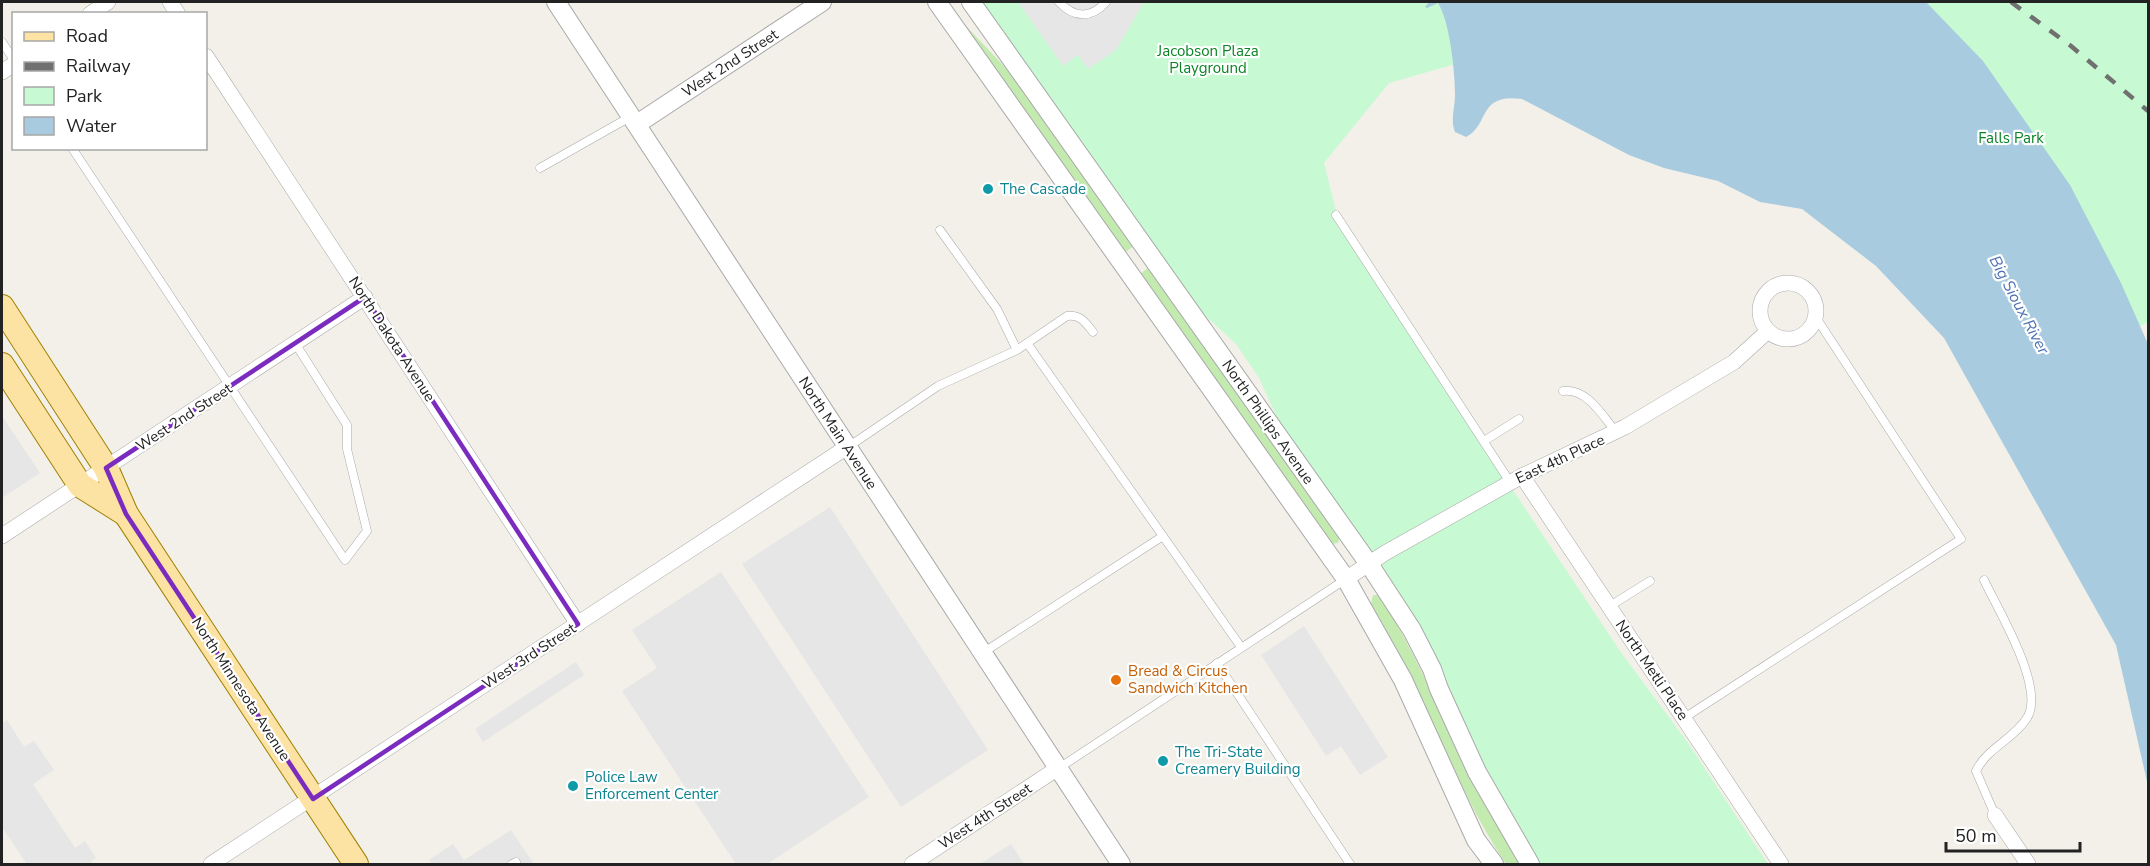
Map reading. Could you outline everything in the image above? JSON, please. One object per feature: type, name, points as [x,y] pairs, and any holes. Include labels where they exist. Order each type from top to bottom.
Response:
[{"type":"main road","name":"North Minnesota Avenue","points":[[2,307],[106,468],[126,514],[356,864]]},
{"type":"main road","name":"North Minnesota Avenue","points":[[2,365],[80,485],[126,514]]},
{"type":"street","points":[[93,12],[108,2]]},
{"type":"street","name":"North Main Avenue","points":[[556,2],[1121,864]]},
{"type":"street","name":"West 2nd Street","points":[[634,120],[822,2]]},
{"type":"street","name":"North Phillips Avenue","points":[[937,2],[1346,579],[1403,680],[1476,840],[1494,864]]},
{"type":"street","name":"North Phillips Avenue","points":[[971,2],[1369,564],[1422,650],[1477,772],[1530,864]]},
{"type":"street","name":"North Dakota Avenue","points":[[207,58],[578,624]]},
{"type":"street","points":[[1789,283],[1806,290],[1812,297],[1815,316],[1807,331],[1800,336],[1783,338],[1768,331],[1760,314],[1761,305],[1771,289],[1789,283]]},
{"type":"street","name":"West 2nd Street","points":[[2,536],[365,297]]},
{"type":"street","name":"East 4th Place","points":[[1346,579],[1516,479],[1616,432],[1734,362],[1768,331]]},
{"type":"street","name":"West 3rd Street","points":[[211,864],[847,447]]},
{"type":"street","name":"North Metli Place","points":[[1516,479],[1610,606],[1780,864]]},
{"type":"street","name":"West 4th Street","points":[[912,864],[1058,768]]},
{"type":"street","points":[[1995,814],[2028,864]]},
{"type":"lane","points":[[1059,2],[1077,15],[1086,15],[1100,9],[1106,2]]},
{"type":"lane","points":[[2,42],[12,59]]},
{"type":"lane","points":[[540,168],[634,120]]},
{"type":"lane","points":[[73,150],[345,560],[367,531],[347,448],[346,425],[295,343]]},
{"type":"lane","points":[[1336,215],[1484,441],[1516,479]]},
{"type":"lane","points":[[940,230],[997,309],[1017,350]]},
{"type":"lane","points":[[847,447],[939,386],[1017,350],[1067,316],[1074,315],[1083,319],[1093,332]]},
{"type":"lane","points":[[1684,718],[1961,539],[1815,316]]},
{"type":"lane","points":[[1027,344],[1241,647]]},
{"type":"lane","points":[[1563,391],[1575,390],[1585,396],[1616,432]]},
{"type":"lane","points":[[1484,441],[1519,419]]},
{"type":"lane","points":[[982,653],[1163,536]]},
{"type":"lane","points":[[1058,768],[1346,579]]},
{"type":"lane","points":[[1984,580],[2025,666],[2033,701],[2027,718],[1982,760],[1976,771],[1995,814]]},
{"type":"lane","points":[[1610,606],[1650,581]]},
{"type":"lane","points":[[1216,663],[1350,864]]},
{"type":"highlighted area","points":[[365,297],[578,624],[313,799],[126,514],[106,468]]},
{"type":"green space","name":"Falls Park","points":[[981,2],[2148,2],[2148,322],[2024,387],[1911,242],[1480,57],[1389,83],[1324,163],[1339,223],[1445,388],[1620,651],[1688,743],[1768,864],[1539,864],[1511,821],[1475,752],[1280,424],[1259,378],[1236,344],[1197,308]]},
{"type":"green space","points":[[966,26],[1018,81],[1134,246],[1124,253],[964,28]]},
{"type":"green space","points":[[1149,267],[1340,536],[1338,543],[1331,544],[1139,275]]},
{"type":"green space","points":[[1373,595],[1379,595],[1399,628],[1482,798],[1521,864],[1506,864],[1469,801],[1406,669],[1371,604]]},
{"type":"shaded area","points":[[1018,2],[1144,2],[1116,50],[1088,69],[1078,55],[1063,66]]},
{"type":"shaded area","points":[[2,416],[40,473],[2,498]]},
{"type":"shaded area","points":[[830,507],[988,750],[901,807],[742,564]]},
{"type":"shaded area","points":[[721,572],[869,797],[767,864],[736,864],[622,691],[657,668],[632,630]]},
{"type":"shaded area","points":[[1304,626],[1388,757],[1360,775],[1341,746],[1326,756],[1261,655]]},
{"type":"shaded area","points":[[576,662],[584,675],[483,742],[475,729]]},
{"type":"shaded area","points":[[7,720],[24,747],[34,741],[54,770],[33,784],[75,848],[85,841],[96,858],[91,861],[93,864],[27,864],[2,827],[2,724]]},
{"type":"shaded area","points":[[511,830],[534,864],[432,864],[429,860],[453,844],[464,860]]},
{"type":"shaded area","points":[[1011,844],[1024,864],[980,864]]},
{"type":"water","name":"Big Sioux River","points":[[1429,2],[1926,2],[1983,61],[2070,185],[2121,283],[2148,344],[2148,786],[2116,645],[1944,338],[1876,266],[1802,209],[1760,202],[1718,181],[1664,168],[1629,155],[1522,99],[1508,98],[1491,105],[1479,125],[1466,137],[1455,132],[1454,74],[1449,34],[1438,3],[1425,7]]},
{"type":"railway","points":[[2011,2],[2071,46],[2148,111]]},
{"type":"place","name":"The Cascade","points":[[988,189]]},
{"type":"place","name":"Bread & Circus Sandwich Kitchen","points":[[1116,680]]},
{"type":"place","name":"The Tri-State Creamery Building","points":[[1163,761]]},
{"type":"place","name":"Police Law Enforcement Center","points":[[573,786]]},
{"type":"park label","name":"Jacobson Plaza Playground","points":[[1208,60]]}]
